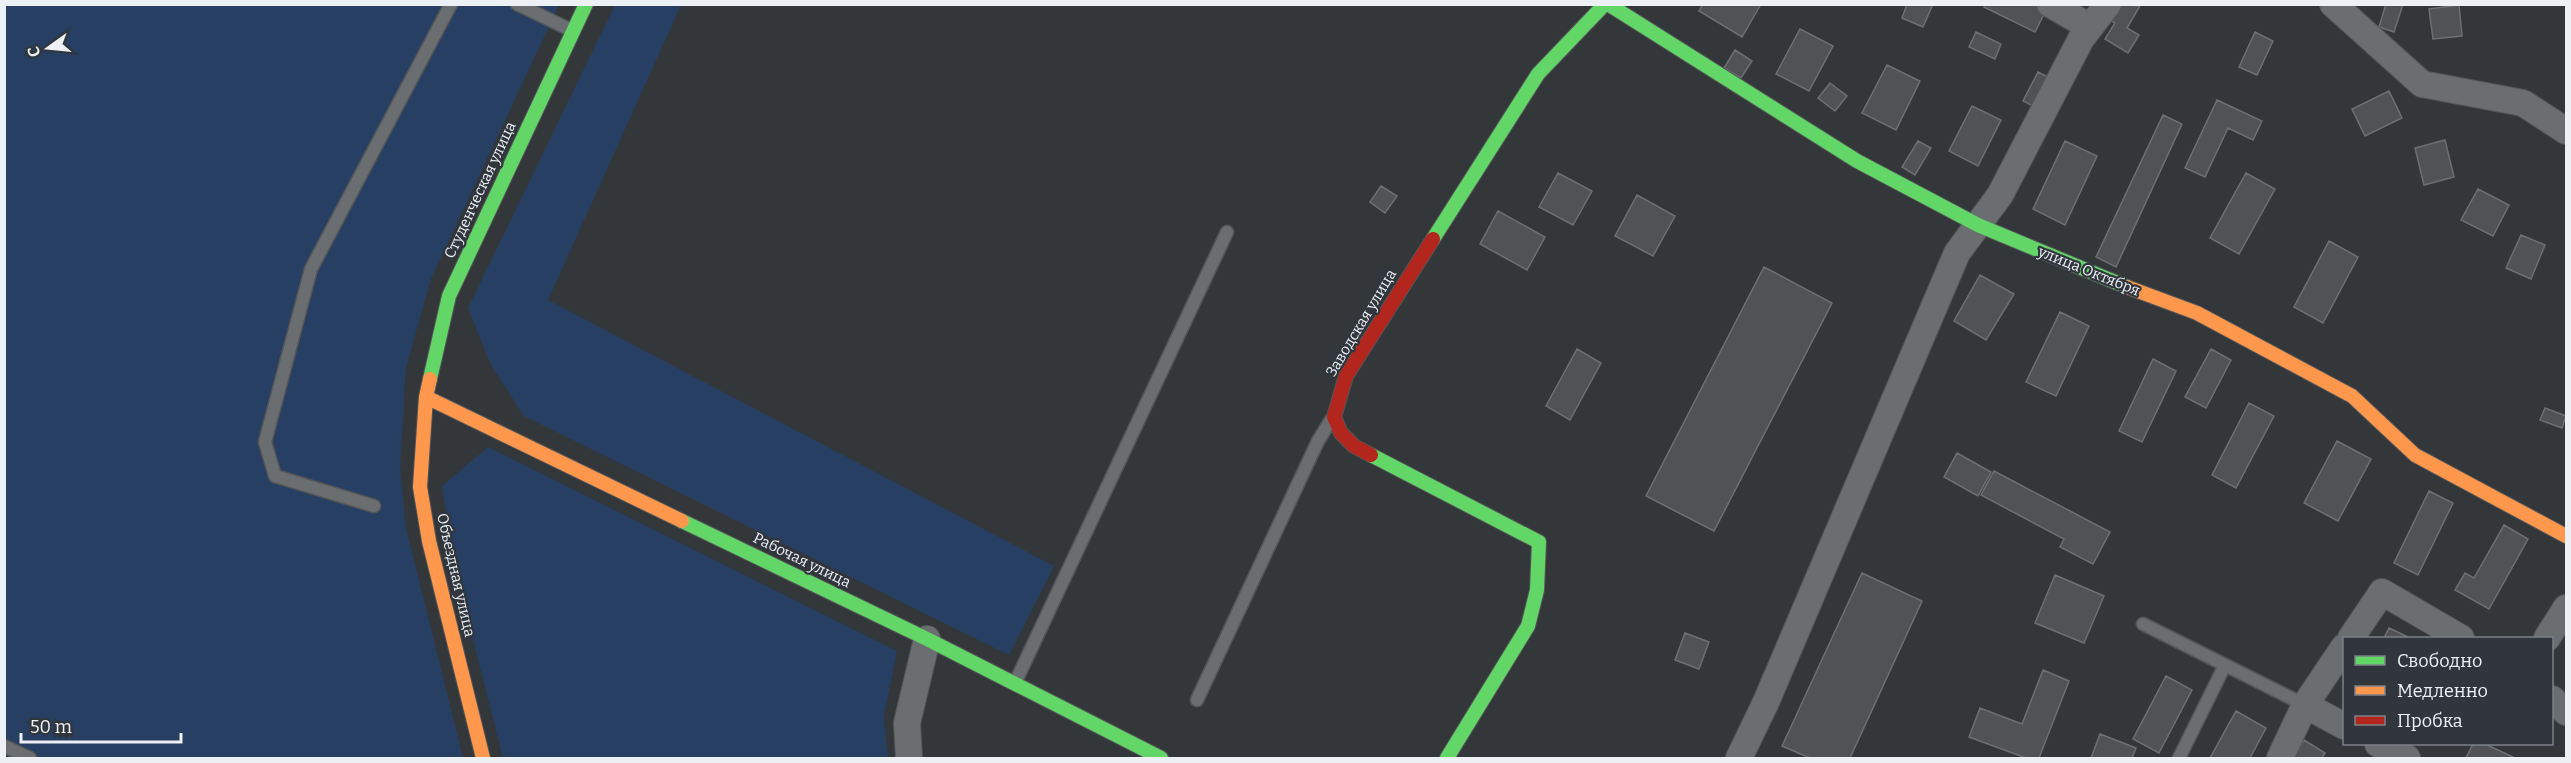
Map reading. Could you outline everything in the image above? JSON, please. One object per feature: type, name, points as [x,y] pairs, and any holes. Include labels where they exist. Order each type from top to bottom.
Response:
[{"type":"street","name":"Студенческая улица","points":[[426,397],[449,296],[586,4]]},
{"type":"street","name":"улица Октября","points":[[1607,4],[1857,161],[1978,225],[2099,277],[2197,313],[2352,396],[2415,454],[2566,536]]},
{"type":"street","name":"Заводская улица","points":[[1334,417],[1346,376],[1538,74],[1607,4]]},
{"type":"street","points":[[2050,4],[2090,27]]},
{"type":"street","points":[[1739,759],[1766,702],[1957,253],[2000,195],[2081,39],[2108,4]]},
{"type":"street","points":[[2333,4],[2422,84],[2523,103],[2566,131]]},
{"type":"street","name":"Рабочая улица","points":[[426,397],[927,639],[1161,759]]},
{"type":"street","name":"Объездная улица","points":[[426,397],[420,487],[429,541],[483,759]]},
{"type":"street","points":[[1334,417],[1336,426],[1347,440],[1364,452],[1539,542],[1537,590],[1528,626],[1447,759]]},
{"type":"street","points":[[2352,637],[2382,592],[2458,637]]},
{"type":"street","points":[[2548,637],[2566,608]]},
{"type":"street","points":[[909,759],[907,723],[927,639]]},
{"type":"street","points":[[2280,759],[2305,705],[2343,648]]},
{"type":"street","points":[[2553,700],[2566,712]]},
{"type":"street","points":[[2305,705],[2343,725]]},
{"type":"street","points":[[2380,745],[2407,759]]},
{"type":"lane","points":[[374,506],[274,476],[265,442],[311,269],[451,4]]},
{"type":"lane","points":[[517,4],[573,31]]},
{"type":"lane","points":[[1014,684],[1227,232]]},
{"type":"lane","points":[[1197,700],[1318,441],[1334,417]]},
{"type":"lane","points":[[2143,624],[2305,705]]},
{"type":"lane","points":[[2179,759],[2225,665]]},
{"type":"lane","points":[[4,746],[30,759]]},
{"type":"shaded area","points":[[4,5],[559,5],[431,279],[406,368],[400,467],[406,528],[463,758],[5,758]]},
{"type":"shaded area","points":[[615,5],[681,5],[548,300],[1054,566],[1009,655],[524,416],[491,365],[468,308]]},
{"type":"shaded area","points":[[488,447],[897,651],[884,716],[888,758],[503,758],[456,573],[442,486]]},
{"type":"building","points":[[1703,4],[1761,4],[1742,37],[1699,11]]},
{"type":"building","points":[[1907,4],[1933,4],[1923,27],[1902,18]]},
{"type":"building","points":[[1985,4],[2035,4],[2046,10],[2035,32],[1984,7]]},
{"type":"building","points":[[2119,4],[2140,6],[2127,28],[2139,35],[2128,53],[2105,39],[2115,23],[2110,20]]},
{"type":"building","points":[[2386,4],[2403,4],[2394,32],[2379,27]]},
{"type":"building","points":[[2459,5],[2462,36],[2433,39],[2429,9]]},
{"type":"building","points":[[1800,29],[1833,46],[1809,91],[1776,74]]},
{"type":"building","points":[[1976,32],[2001,44],[1995,59],[1969,47]]},
{"type":"building","points":[[2255,32],[2273,41],[2257,75],[2239,67]]},
{"type":"building","points":[[1735,50],[1752,61],[1741,78],[1724,68]]},
{"type":"building","points":[[1887,65],[1920,81],[1896,130],[1862,113]]},
{"type":"building","points":[[2038,72],[2052,79],[2037,108],[2023,101]]},
{"type":"building","points":[[1830,83],[1847,96],[1835,111],[1818,98]]},
{"type":"building","points":[[2389,91],[2402,118],[2365,136],[2352,109]]},
{"type":"building","points":[[2217,100],[2262,121],[2253,140],[2228,128],[2205,177],[2185,168]]},
{"type":"building","points":[[1972,106],[2001,120],[1978,166],[1949,151]]},
{"type":"building","points":[[2163,115],[2182,124],[2116,267],[2096,257]]},
{"type":"building","points":[[2445,140],[2454,177],[2424,185],[2415,148]]},
{"type":"building","points":[[1918,141],[1931,148],[1915,175],[1902,167]]},
{"type":"building","points":[[2065,141],[2097,156],[2065,225],[2033,209]]},
{"type":"building","points":[[1558,173],[1592,191],[1573,225],[1539,207]]},
{"type":"building","points":[[2246,173],[2275,189],[2239,254],[2210,238]]},
{"type":"building","points":[[1381,186],[1397,196],[1385,213],[1370,202]]},
{"type":"building","points":[[2478,189],[2509,205],[2493,236],[2461,220]]},
{"type":"building","points":[[1637,195],[1675,216],[1653,256],[1615,236]]},
{"type":"building","points":[[1498,211],[1545,237],[1527,270],[1480,244]]},
{"type":"building","points":[[2521,235],[2545,245],[2531,279],[2506,268]]},
{"type":"building","points":[[2329,241],[2358,257],[2323,323],[2294,307]]},
{"type":"building","points":[[1764,267],[1832,303],[1714,531],[1646,496]]},
{"type":"building","points":[[1980,275],[2014,294],[1986,340],[1954,321]]},
{"type":"building","points":[[2060,312],[2089,326],[2056,396],[2026,382]]},
{"type":"building","points":[[1577,349],[1601,363],[1570,420],[1546,406]]},
{"type":"building","points":[[2211,349],[2231,360],[2206,408],[2185,397]]},
{"type":"building","points":[[2153,359],[2176,371],[2142,442],[2119,431]]},
{"type":"building","points":[[2249,403],[2274,416],[2236,488],[2212,475]]},
{"type":"building","points":[[2545,408],[2566,416],[2562,428],[2540,420]]},
{"type":"building","points":[[2337,441],[2371,459],[2338,521],[2304,503]]},
{"type":"building","points":[[1957,453],[1991,472],[1978,496],[1944,477]]},
{"type":"building","points":[[1994,471],[2110,532],[2093,564],[2060,547],[2064,539],[1981,495]]},
{"type":"building","points":[[2429,491],[2453,503],[2418,575],[2394,563]]},
{"type":"building","points":[[2504,525],[2528,539],[2489,609],[2455,590],[2465,573],[2474,578]]},
{"type":"building","points":[[1862,573],[1922,601],[1850,758],[1810,758],[1782,746]]},
{"type":"building","points":[[2055,575],[2104,596],[2084,643],[2035,623]]},
{"type":"building","points":[[2389,628],[2408,637],[2384,637]]},
{"type":"building","points":[[1685,633],[1709,642],[1699,669],[1675,660]]},
{"type":"building","points":[[2043,670],[2069,681],[2039,758],[2026,758],[1969,737],[1980,708],[2022,724]]},
{"type":"building","points":[[2166,676],[2192,690],[2159,753],[2133,739]]},
{"type":"building","points":[[2236,711],[2266,728],[2250,758],[2210,758]]},
{"type":"building","points":[[2100,734],[2136,748],[2132,758],[2091,758]]},
{"type":"building","points":[[2304,740],[2325,753],[2322,758],[2293,758]]},
{"type":"building","points":[[2472,745],[2487,745],[2515,758],[2466,758]]},
{"type":"traffic: fast","points":[[430,379],[449,296],[586,4]]},
{"type":"traffic: fast","points":[[1433,239],[1538,74],[1605,4]]},
{"type":"traffic: fast","points":[[1608,4],[1857,161],[1978,225],[2127,287]]},
{"type":"traffic: fast","points":[[1371,455],[1539,542],[1537,590],[1528,626],[1447,758]]},
{"type":"traffic: fast","points":[[682,521],[927,639],[1161,758]]},
{"type":"traffic: slow","points":[[2127,287],[2197,313],[2352,396],[2415,455],[2566,536]]},
{"type":"traffic: slow","points":[[430,379],[426,397],[420,487],[429,541],[483,758]]},
{"type":"traffic: slow","points":[[426,397],[682,521]]},
{"type":"traffic: jam","points":[[1371,455],[1354,446],[1341,433],[1334,417],[1346,376],[1433,239]]}]
